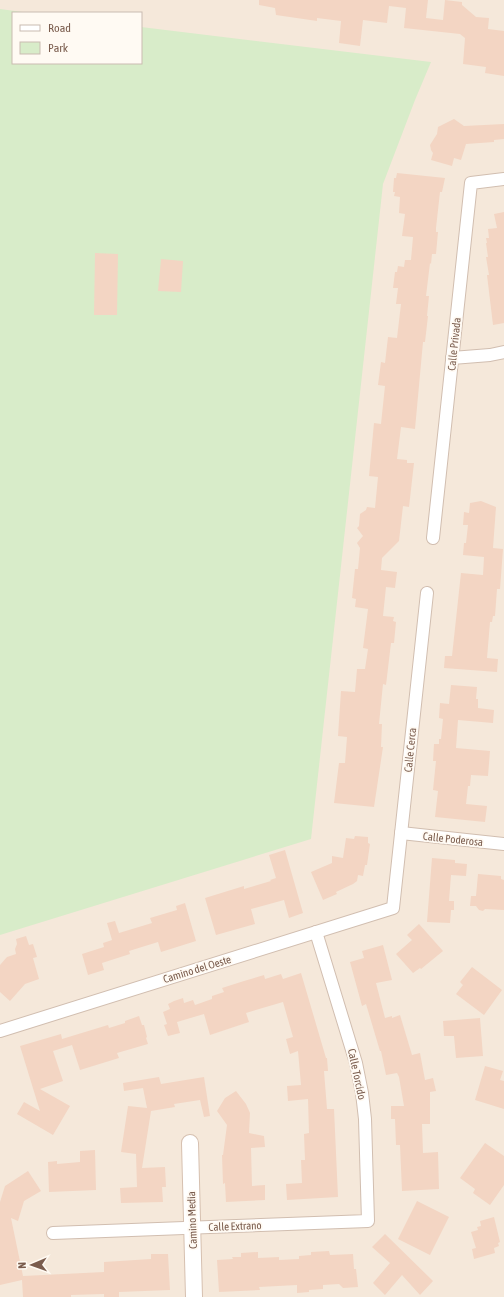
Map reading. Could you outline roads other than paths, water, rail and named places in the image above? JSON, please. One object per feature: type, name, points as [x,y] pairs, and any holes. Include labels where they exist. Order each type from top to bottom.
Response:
[{"type":"street","name":"Calle Privada","points":[[433,538],[471,183],[504,180]]},
{"type":"street","points":[[452,358],[490,355],[504,352]]},
{"type":"street","name":"Calle Cerca","points":[[393,908],[427,593]]},
{"type":"street","name":"Calle Poderosa","points":[[401,834],[504,844]]},
{"type":"street","name":"Camino del Oeste","points":[[0,1031],[393,908]]},
{"type":"street","name":"Calle Torcido","points":[[316,932],[356,1063],[362,1093],[365,1119],[368,1221]]},
{"type":"street","name":"Camino Media","points":[[190,1143],[194,1297]]},
{"type":"street","name":"Calle Extrano","points":[[53,1232],[368,1221]]}]
